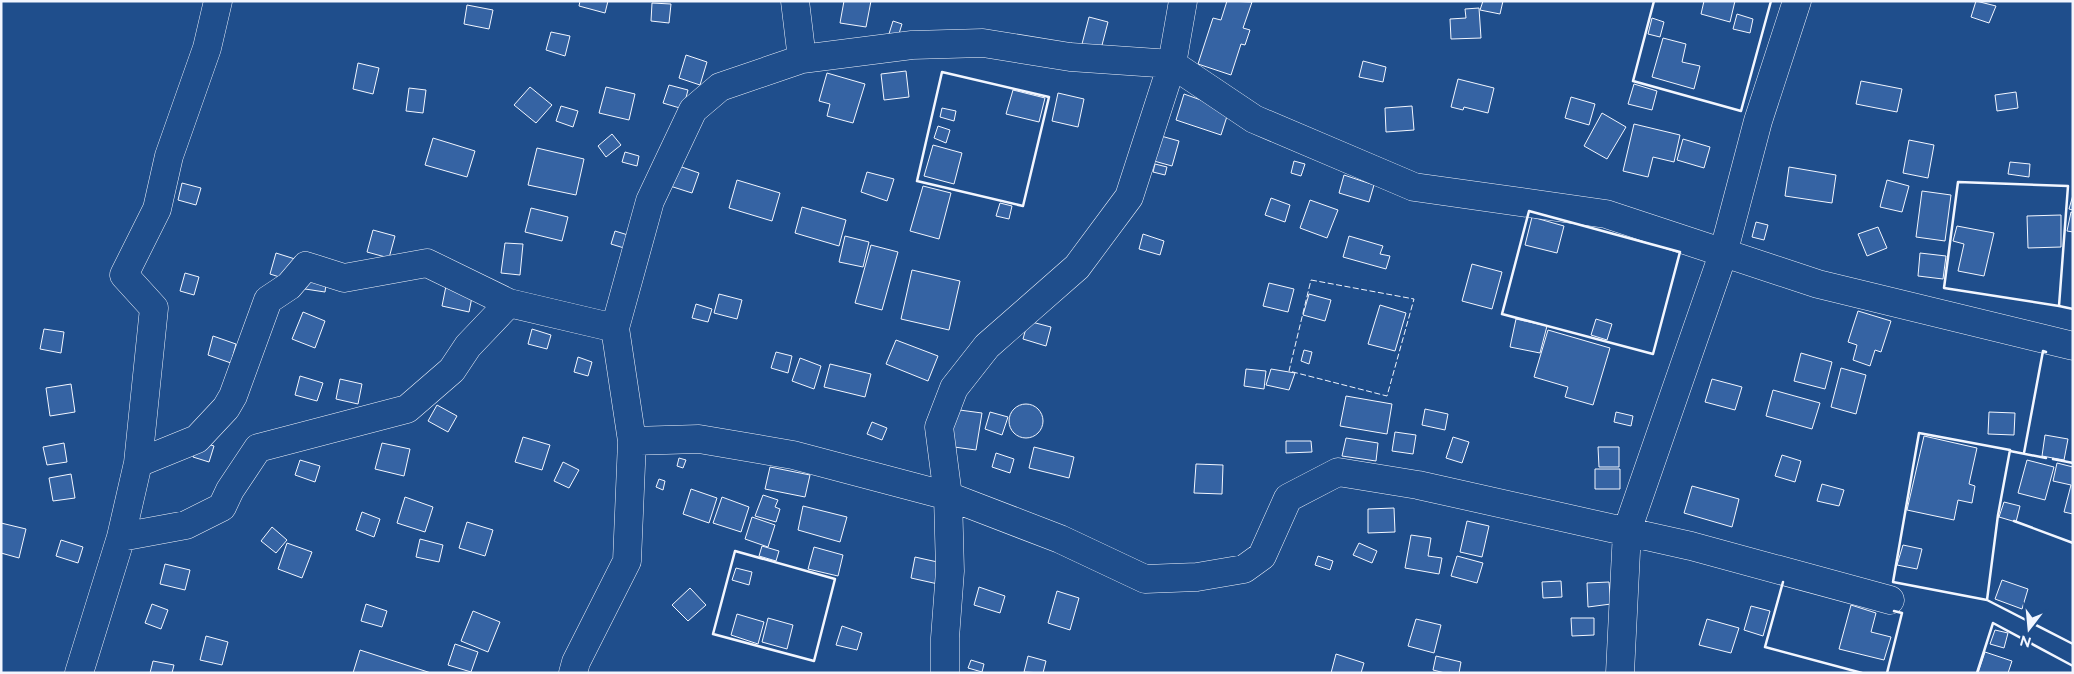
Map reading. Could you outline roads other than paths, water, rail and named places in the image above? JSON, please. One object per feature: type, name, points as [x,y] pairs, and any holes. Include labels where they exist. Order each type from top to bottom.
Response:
[{"type":"street","points":[[79,673],[121,537],[138,463],[154,308],[124,275],[157,209],[169,156],[207,48],[218,1]]},
{"type":"street","points":[[795,1],[802,59]]},
{"type":"street","points":[[945,673],[945,638],[950,571],[948,496],[939,427],[954,388],[987,346],[1077,267],[1130,197],[1172,64],[1183,1]]},
{"type":"street","points":[[1620,673],[1628,531],[1723,254],[1758,121],[1797,1]]},
{"type":"street","points":[[573,673],[576,662],[628,561],[632,441],[615,328],[650,201],[693,110],[720,87],[802,59],[912,45],[983,43],[1070,57],[1172,64],[1254,119],[1414,186],[1606,214],[1818,284],[2073,346]]},
{"type":"street","points":[[138,463],[197,438],[226,408],[233,396],[268,300],[289,286],[306,266],[344,278],[427,263],[509,303],[615,328]]},
{"type":"street","points":[[121,537],[186,525],[222,507],[230,490],[258,448],[407,409],[452,370],[468,346],[509,303]]},
{"type":"street","points":[[632,441],[699,439],[784,454],[948,496],[1051,535],[1145,579],[1197,577],[1244,569],[1262,556],[1288,498],[1338,472],[1418,485],[1628,531],[1691,546],[1890,600]]}]
